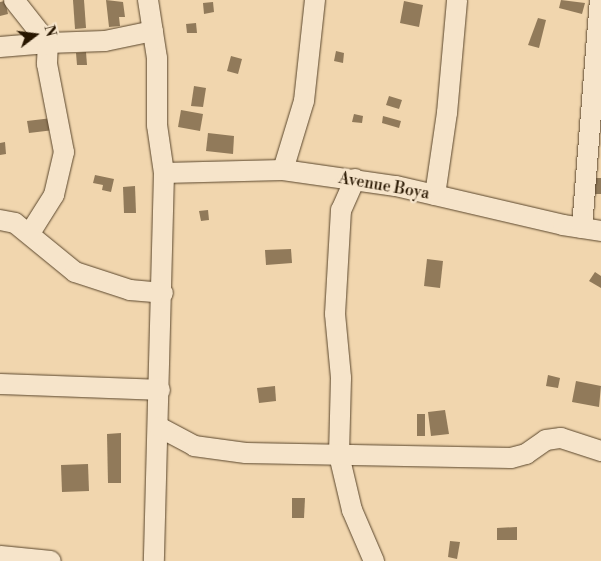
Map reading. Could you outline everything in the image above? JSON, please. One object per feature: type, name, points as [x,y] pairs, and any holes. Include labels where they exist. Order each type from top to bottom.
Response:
[{"type":"street","points":[[14,0],[48,43],[47,64],[64,152],[54,195],[30,234]]},
{"type":"street","points":[[148,0],[157,58],[157,125],[164,173],[163,293],[154,561]]},
{"type":"street","points":[[283,170],[298,128],[305,93],[315,0]]},
{"type":"street","points":[[435,195],[448,113],[457,0]]},
{"type":"street","points":[[591,229],[588,115],[598,65],[600,0]]},
{"type":"street","points":[[0,47],[105,41],[153,31]]},
{"type":"street","name":"Avenue Boya","points":[[164,173],[283,170],[355,179],[591,229]]},
{"type":"street","points":[[355,179],[341,210],[335,314],[341,378],[339,455],[352,510],[374,561]]},
{"type":"street","points":[[0,220],[15,223],[30,234],[48,253],[75,272],[130,290],[163,293]]},
{"type":"street","points":[[0,384],[160,390]]},
{"type":"street","points":[[159,427],[194,446],[216,451],[511,458],[526,454],[546,440],[560,438],[601,451]]},
{"type":"street","points":[[0,556],[50,561]]},
{"type":"building","points":[[73,0],[84,0],[86,28],[75,29]]},
{"type":"building","points":[[106,0],[123,2],[125,17],[119,17],[120,26],[109,27]]},
{"type":"building","points":[[561,0],[585,3],[582,14],[559,8]]},
{"type":"building","points":[[5,1],[8,14],[0,16],[0,2]]},
{"type":"building","points":[[404,1],[423,5],[419,27],[400,23]]},
{"type":"building","points":[[213,2],[214,12],[204,14],[203,3]]},
{"type":"building","points":[[538,18],[546,20],[539,48],[528,45]]},
{"type":"building","points":[[196,23],[197,33],[187,33],[186,24]]},
{"type":"building","points":[[336,51],[344,53],[343,63],[334,61]]},
{"type":"building","points":[[86,52],[87,65],[77,65],[76,53]]},
{"type":"building","points":[[231,56],[242,59],[238,74],[227,71]]},
{"type":"building","points":[[194,86],[206,88],[203,107],[191,106]]},
{"type":"building","points":[[389,96],[402,100],[399,109],[386,105]]},
{"type":"building","points":[[181,110],[203,114],[200,131],[178,127]]},
{"type":"building","points":[[354,114],[363,116],[362,123],[352,122]]},
{"type":"building","points":[[383,116],[401,121],[399,128],[382,123]]},
{"type":"building","points":[[52,118],[54,130],[29,133],[27,121]]},
{"type":"building","points":[[208,133],[234,136],[233,154],[206,151]]},
{"type":"building","points":[[5,142],[6,154],[0,155],[0,143]]},
{"type":"building","points":[[95,175],[114,179],[111,192],[102,190],[103,185],[93,183]]},
{"type":"building","points":[[595,178],[601,178],[601,194],[593,194]]},
{"type":"building","points":[[135,186],[136,213],[124,213],[123,187]]},
{"type":"building","points":[[208,210],[209,220],[201,221],[199,211]]},
{"type":"building","points":[[291,249],[292,263],[266,265],[265,250]]},
{"type":"building","points":[[427,259],[443,261],[440,288],[424,286]]},
{"type":"building","points":[[595,272],[601,276],[601,288],[589,281]]},
{"type":"building","points":[[548,375],[560,378],[558,388],[546,386]]},
{"type":"building","points":[[576,381],[601,386],[599,407],[572,402]]},
{"type":"building","points":[[275,386],[276,401],[259,403],[257,388]]},
{"type":"building","points":[[445,410],[449,434],[431,436],[428,412]]},
{"type":"building","points":[[417,414],[425,414],[425,436],[417,436]]},
{"type":"building","points":[[121,433],[121,483],[108,483],[107,434]]},
{"type":"building","points":[[88,464],[89,491],[62,492],[61,465]]},
{"type":"building","points":[[292,498],[305,498],[304,518],[292,518]]},
{"type":"building","points":[[517,527],[517,540],[497,540],[497,528]]},
{"type":"building","points":[[450,541],[460,542],[457,559],[448,557]]}]
